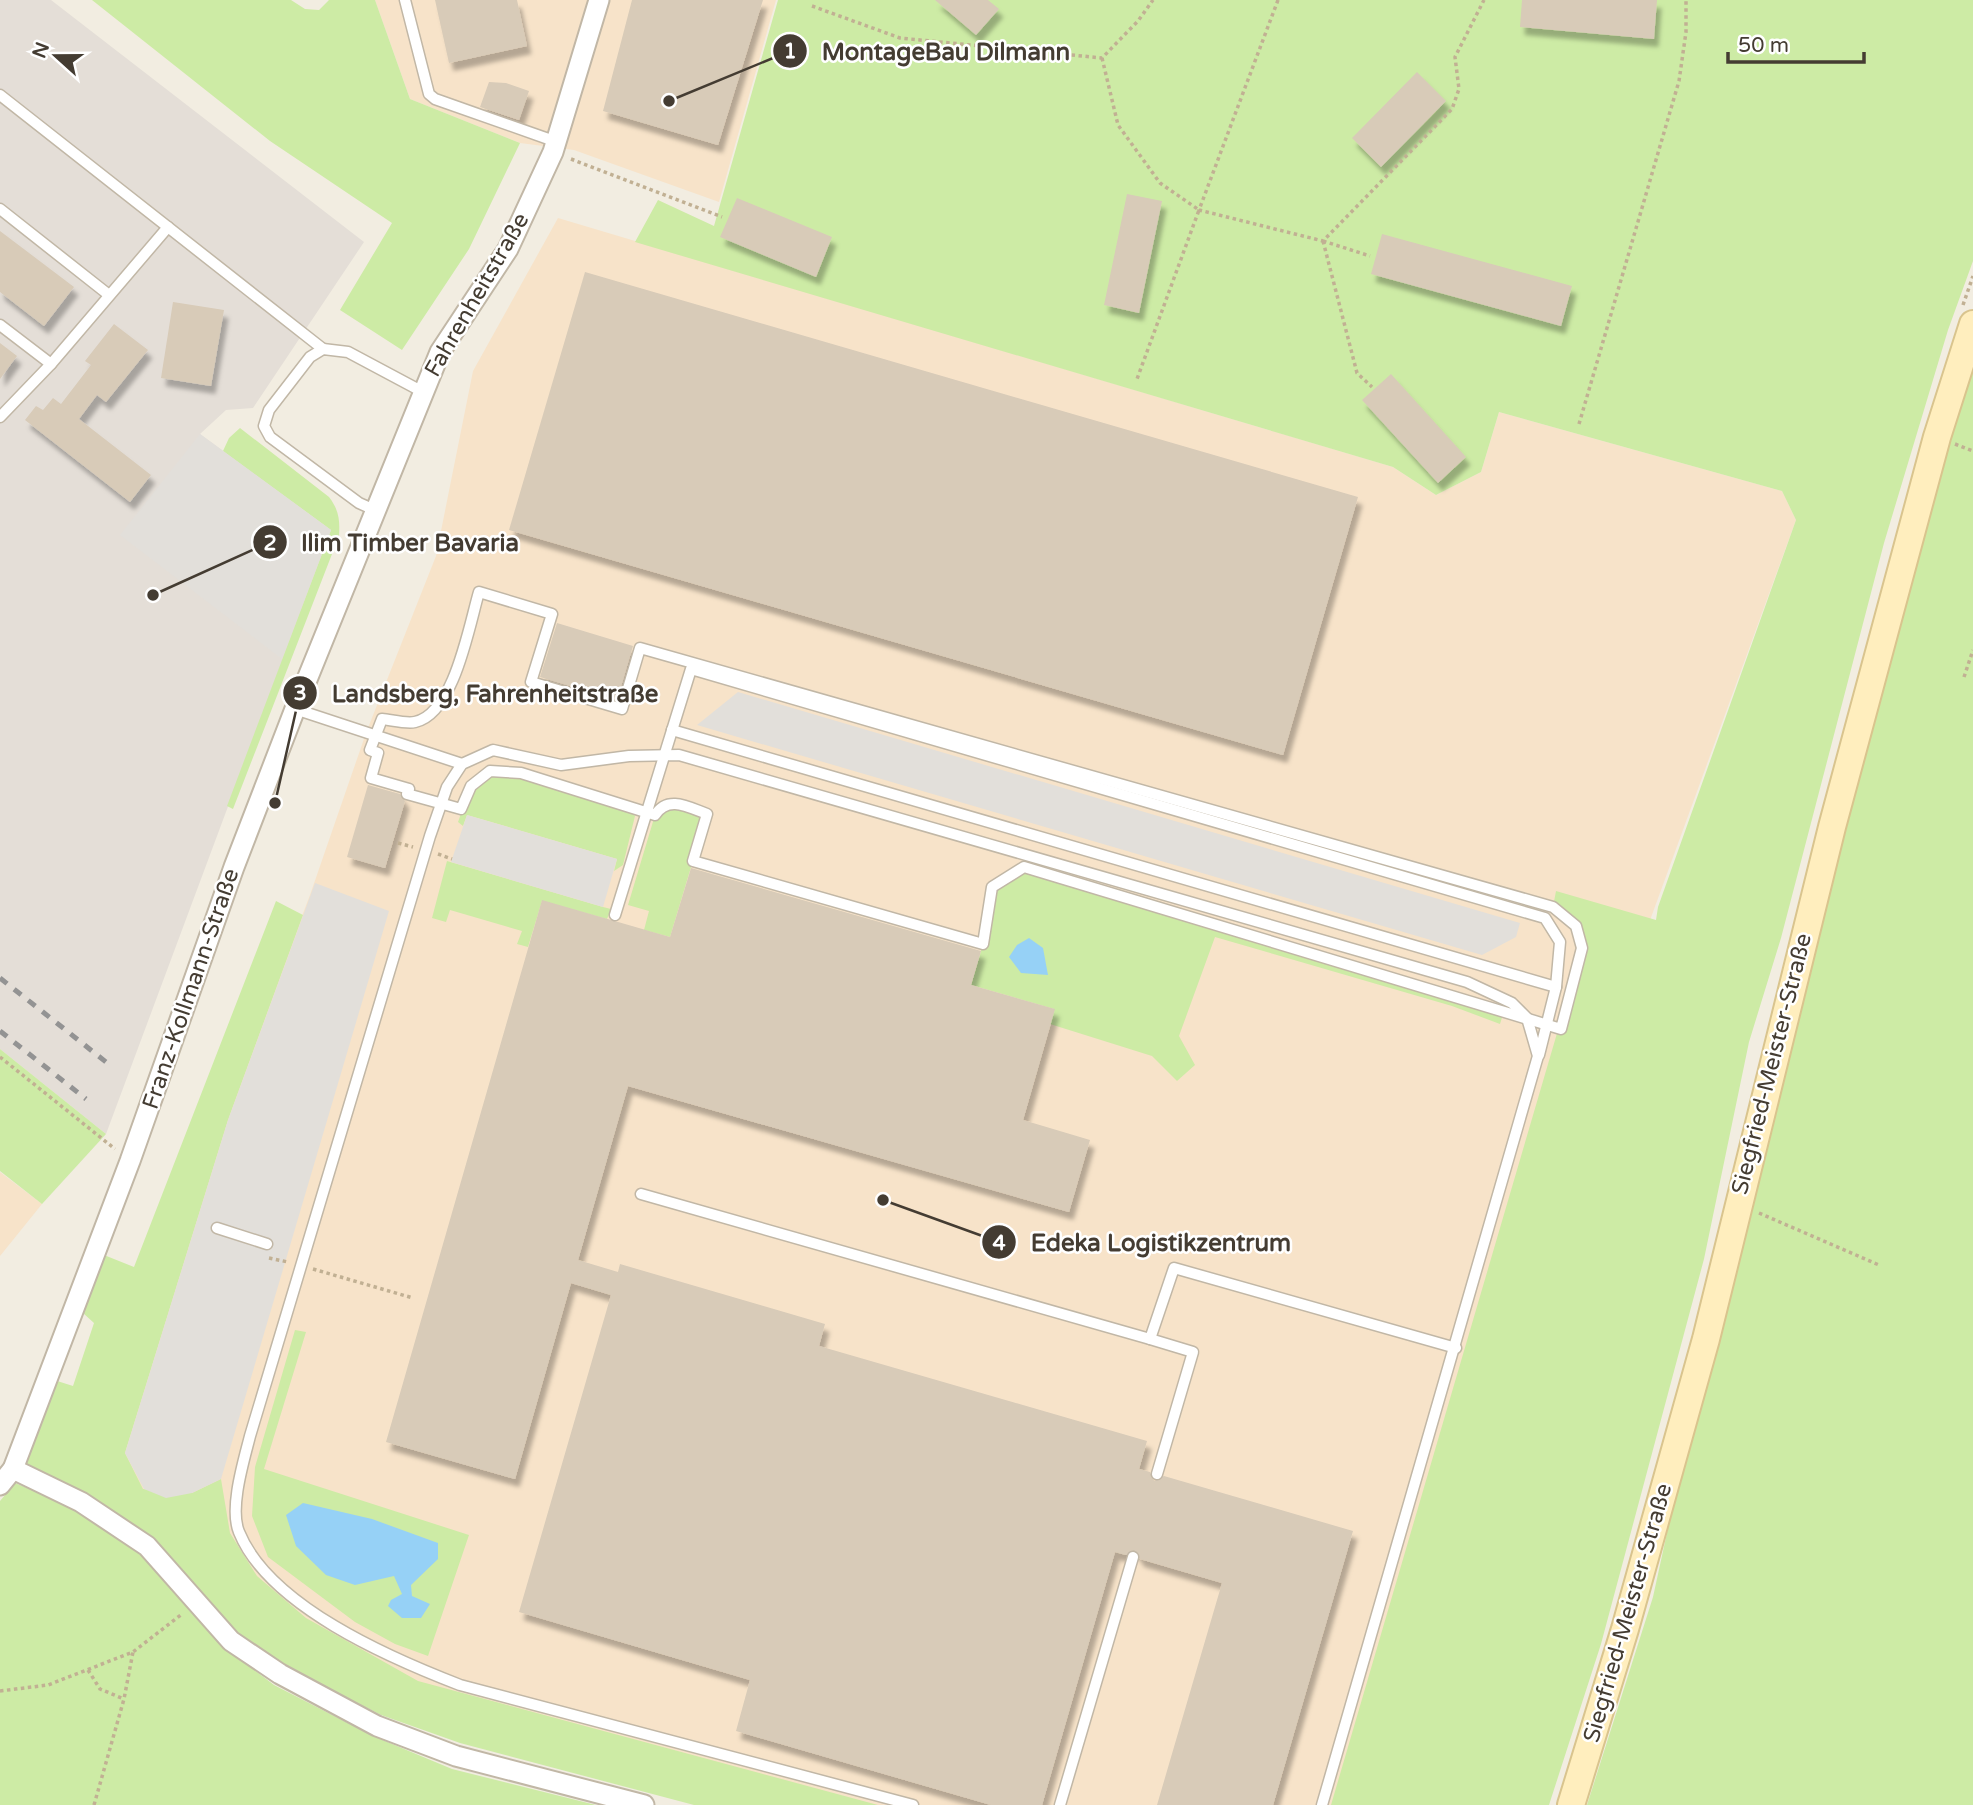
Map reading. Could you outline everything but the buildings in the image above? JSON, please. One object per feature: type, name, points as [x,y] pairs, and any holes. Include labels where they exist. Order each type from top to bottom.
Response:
[{"type":"street","name":"Fahrenheitstraße","points":[[423,392],[440,352],[508,249],[555,147],[599,0]]},
{"type":"street","name":"Siegfried-Meister-Straße","points":[[1571,1805],[1625,1629],[1706,1339],[1832,827],[1937,437],[1973,324]]},
{"type":"street","name":"Franz-Kollmann-Straße","points":[[0,1486],[13,1469],[130,1161],[234,867],[423,392]]},
{"type":"street","points":[[13,1469],[81,1502],[148,1546],[231,1641],[280,1674],[377,1726],[456,1756],[644,1805]]},
{"type":"lane","points":[[405,0],[429,94],[435,99],[555,147]]},
{"type":"lane","points":[[0,95],[323,349],[348,352],[423,392]]},
{"type":"lane","points":[[0,209],[109,295]]},
{"type":"lane","points":[[0,417],[51,364],[168,226]]},
{"type":"lane","points":[[0,325],[51,364]]},
{"type":"lane","points":[[323,349],[310,357],[269,410],[264,426],[270,437],[359,503],[377,511]]},
{"type":"lane","points":[[479,593],[552,614],[531,682],[622,709],[640,648],[1553,907],[1576,926],[1583,948],[1561,1029],[1024,867],[992,887],[983,944],[693,861],[707,814],[674,802],[660,807],[655,815],[521,773],[490,771],[471,786],[461,809],[441,804],[407,794],[409,789],[371,778],[378,753],[370,750],[382,719],[416,722],[439,708],[457,668],[479,593]]},
{"type":"lane","points":[[615,915],[691,670],[1545,918],[1560,942],[1556,987],[1547,1024],[1456,1349],[1322,1805]]},
{"type":"lane","points":[[295,709],[462,764]]},
{"type":"lane","points":[[672,730],[1556,987]]},
{"type":"lane","points":[[913,1805],[874,1800],[460,1685],[399,1662],[310,1611],[264,1571],[238,1530],[237,1484],[300,1265],[441,804],[462,764],[493,750],[561,765],[679,755],[1467,982],[1512,1003],[1527,1018],[1538,1056]]},
{"type":"lane","points":[[640,1194],[1193,1352],[1157,1474]]},
{"type":"lane","points":[[217,1228],[267,1244]]},
{"type":"lane","points":[[1150,1339],[1174,1268],[1456,1349]]},
{"type":"lane","points":[[1060,1805],[1133,1557]]},
{"type":"path","points":[[1102,58],[1139,21],[1153,0]]},
{"type":"path","points":[[1137,379],[1278,0]]},
{"type":"path","points":[[1323,241],[1452,109],[1459,89],[1455,57],[1484,0]]},
{"type":"path","points":[[1579,424],[1679,81],[1686,32],[1686,0]]},
{"type":"path","points":[[812,6],[900,38],[1102,58]]},
{"type":"path","points":[[1102,58],[1118,125],[1160,183],[1199,210],[1323,241],[1370,256]]},
{"type":"path","points":[[555,147],[722,217]]},
{"type":"path","points":[[1323,241],[1357,373],[1372,387]]},
{"type":"path","points":[[1964,677],[1973,650]]},
{"type":"path","points":[[0,1057],[130,1161]]},
{"type":"path","points":[[1738,1203],[1879,1265]]},
{"type":"path","points":[[263,1256],[413,1298]]},
{"type":"path","points":[[0,1691],[48,1685],[133,1652],[198,1602]]},
{"type":"path","points":[[94,1805],[124,1699],[133,1652]]},
{"type":"path","points":[[88,1670],[100,1689],[124,1699]]},
{"type":"shaded area","points":[[0,0],[51,0],[364,242],[253,408],[226,410],[200,434],[331,530],[106,1134],[0,1049]]},
{"type":"shaded area","points":[[375,0],[776,0],[719,202],[574,150],[520,143],[410,99]]},
{"type":"shaded area","points":[[558,218],[1393,467],[1436,495],[1481,472],[1499,412],[1782,491],[1796,520],[1649,923],[1407,1805],[770,1805],[439,1712],[88,1476],[310,895],[366,733],[436,556],[473,371]]},
{"type":"shaded area","points":[[200,434],[331,530],[282,659],[120,535]]},
{"type":"shaded area","points":[[738,692],[1520,923],[1516,937],[1482,955],[697,725]]},
{"type":"shaded area","points":[[467,815],[617,859],[603,907],[451,862]]},
{"type":"shaded area","points":[[315,883],[389,911],[221,1479],[192,1493],[166,1498],[144,1489],[125,1453],[228,1120]]},
{"type":"shaded area","points":[[0,1172],[42,1204],[0,1256]]},
{"type":"green space","points":[[92,0],[291,0],[305,9],[319,10],[329,0],[375,0],[410,99],[520,143],[469,249],[402,350],[340,310],[392,223],[270,141]]},
{"type":"green space","points":[[778,0],[1973,0],[1973,261],[1948,330],[1884,543],[1781,938],[1749,1042],[1704,1259],[1601,1644],[1549,1805],[1331,1805],[1582,948],[1576,926],[1553,907],[1556,891],[1656,920],[1658,907],[1796,520],[1782,491],[1499,412],[1481,472],[1436,495],[1393,467],[635,242],[658,200],[714,226]]},
{"type":"green space","points":[[1973,351],[1973,1805],[1587,1805],[1653,1597],[1677,1487],[1815,938]]},
{"type":"green space","points":[[240,428],[329,497],[337,511],[339,536],[233,809],[227,806],[331,530],[223,451],[229,438]]},
{"type":"green space","points":[[490,771],[521,773],[628,807],[635,816],[623,865],[614,871],[617,859],[467,815],[463,826],[458,822],[471,786]]},
{"type":"green space","points":[[674,802],[707,814],[670,937],[644,930],[649,911],[628,905],[655,815]]},
{"type":"green space","points":[[447,861],[611,909],[607,919],[542,901],[528,947],[517,944],[522,931],[450,910],[446,922],[432,918]]},
{"type":"green space","points":[[1024,867],[1504,1011],[1500,1024],[1452,1006],[1215,937],[1179,1036],[1195,1065],[1177,1081],[1152,1056],[1050,1024],[1054,1009],[971,985],[983,944],[992,887]]},
{"type":"green space","points":[[276,901],[303,915],[228,1120],[125,1453],[143,1489],[192,1493],[221,1479],[230,1533],[257,1576],[306,1618],[418,1681],[878,1805],[694,1805],[460,1743],[381,1715],[285,1666],[237,1634],[86,1495],[24,1463],[54,1380],[73,1386],[94,1323],[83,1313],[104,1255],[134,1267]]},
{"type":"green space","points":[[0,1049],[106,1134],[42,1204],[0,1171]]},
{"type":"green space","points":[[295,1330],[306,1332],[264,1469],[469,1535],[428,1656],[395,1644],[355,1622],[268,1557],[252,1516],[255,1467]]},
{"type":"green space","points":[[15,1483],[78,1509],[143,1553],[228,1650],[274,1685],[373,1736],[452,1769],[596,1805],[0,1805],[0,1501]]},
{"type":"water","points":[[1029,938],[1043,948],[1048,975],[1021,973],[1009,957],[1017,945]]},
{"type":"water","points":[[303,1503],[372,1519],[438,1543],[438,1559],[411,1585],[412,1596],[430,1604],[421,1618],[402,1618],[388,1606],[391,1600],[402,1594],[394,1576],[355,1585],[326,1575],[296,1546],[286,1515]]},
{"type":"railway","points":[[0,978],[106,1062]]},
{"type":"railway","points":[[0,1031],[86,1099]]},
{"type":"place","name":"MontageBau Dilmann","points":[[669,101]]},
{"type":"place","name":"Ilim Timber Bavaria","points":[[153,595]]},
{"type":"place","name":"Landsberg, Fahrenheitstraße","points":[[275,803]]},
{"type":"place","name":"Edeka Logistikzentrum","points":[[883,1200]]}]
